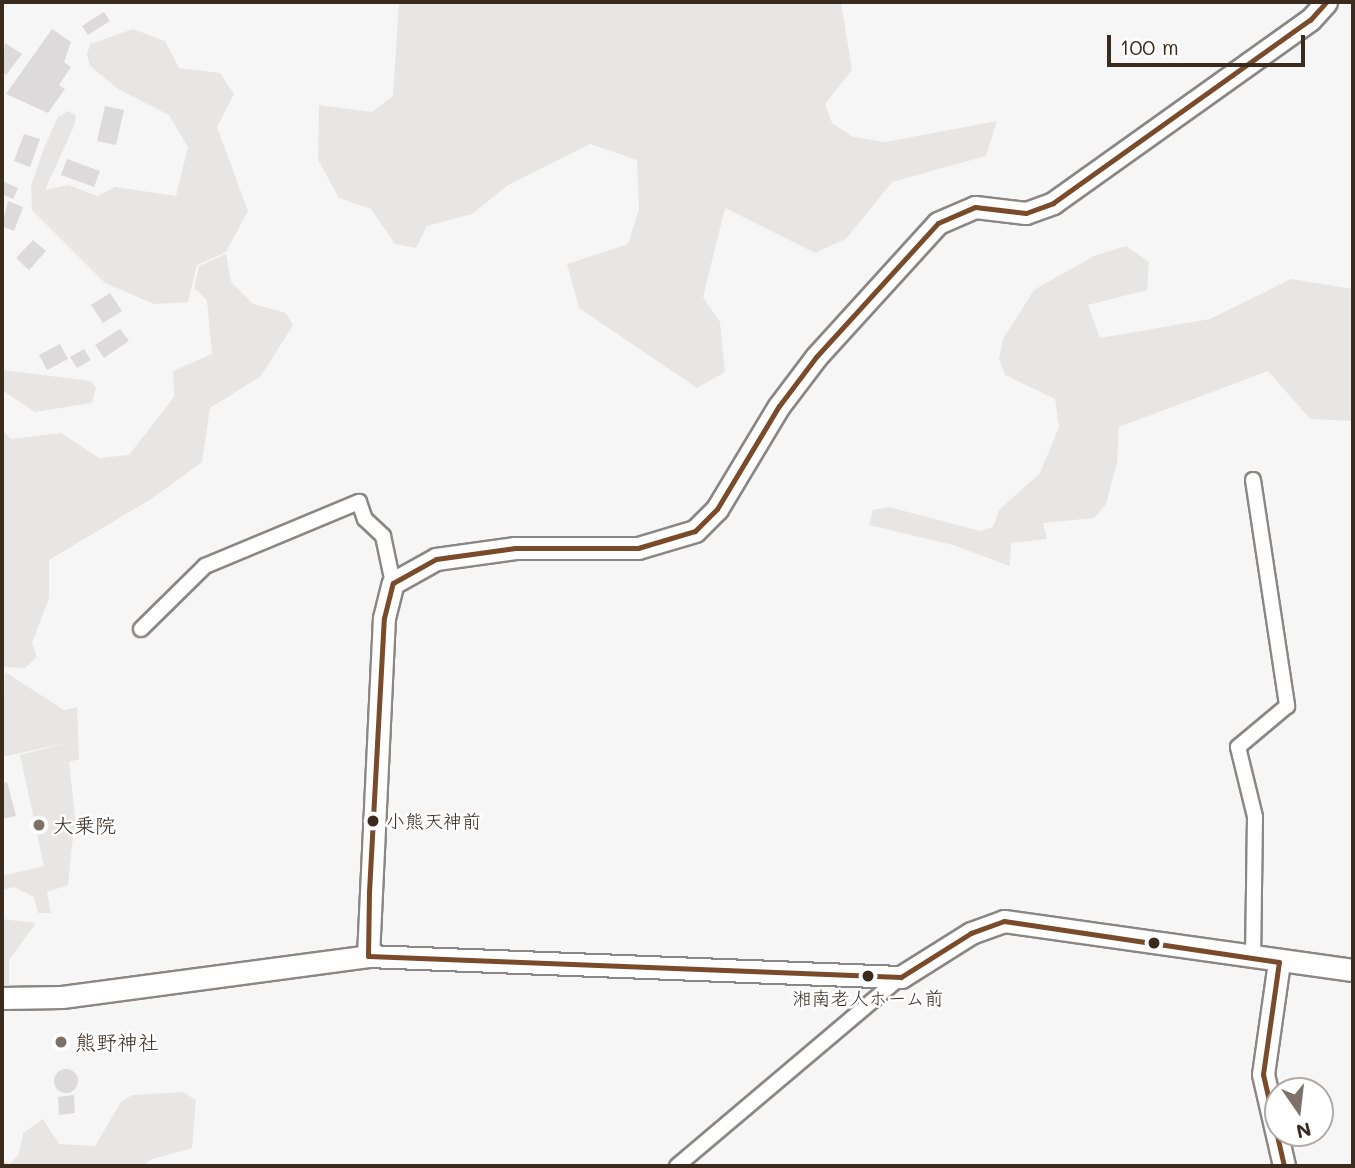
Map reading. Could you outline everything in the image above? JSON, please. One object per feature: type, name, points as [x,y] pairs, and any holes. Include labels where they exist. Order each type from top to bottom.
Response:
[{"type":"street","points":[[393,583],[436,559],[515,548],[638,548],[695,531],[717,509],[779,406],[816,357],[939,223],[975,207],[1026,214],[1053,203],[1310,20],[1326,2]]},
{"type":"street","points":[[1253,480],[1287,706],[1238,747],[1255,817],[1253,957]]},
{"type":"street","points":[[141,629],[205,566],[359,502],[365,519],[383,536],[393,583],[384,618],[368,956]]},
{"type":"street","points":[[677,1166],[901,977],[971,933],[1004,921],[1279,962],[1353,970]]},
{"type":"street","points":[[2,998],[62,997],[368,956],[901,977]]},
{"type":"street","points":[[1279,962],[1263,1074],[1284,1166]]},
{"type":"shaded area","points":[[399,2],[841,2],[852,70],[825,104],[832,123],[853,137],[885,142],[997,121],[986,156],[892,182],[846,239],[815,253],[725,208],[703,297],[720,322],[725,372],[697,388],[579,308],[567,264],[628,244],[639,209],[637,160],[590,144],[508,185],[472,214],[427,226],[416,248],[395,244],[371,209],[339,198],[318,160],[319,105],[372,112],[393,96]]},
{"type":"shaded area","points":[[133,29],[165,41],[179,68],[220,73],[234,94],[217,127],[248,211],[226,252],[197,265],[188,302],[154,304],[105,283],[32,210],[31,186],[44,148],[58,117],[68,111],[76,115],[74,126],[45,190],[69,185],[97,196],[115,187],[176,196],[188,147],[169,115],[118,89],[90,66],[87,55],[90,44]]},
{"type":"shaded area","points":[[1126,246],[1149,262],[1147,290],[1088,305],[1100,338],[1210,319],[1291,279],[1353,289],[1353,421],[1310,419],[1268,371],[1119,427],[1117,463],[1106,504],[1094,518],[1043,523],[1047,539],[1011,543],[1010,566],[953,545],[869,525],[873,510],[889,507],[980,531],[993,527],[999,510],[1040,473],[1059,427],[1055,399],[1005,375],[999,359],[1003,339],[1034,290],[1094,256]]},
{"type":"shaded area","points":[[226,254],[231,282],[253,304],[286,313],[293,325],[261,376],[210,408],[202,462],[151,499],[49,560],[49,598],[32,643],[37,657],[25,668],[2,667],[2,430],[11,439],[61,433],[99,458],[129,455],[174,397],[173,371],[212,354],[207,300],[194,288],[199,266]]},
{"type":"shaded area","points":[[2,370],[91,381],[96,388],[92,403],[35,412],[2,390]]},
{"type":"shaded area","points":[[5,672],[64,710],[77,707],[79,759],[69,762],[75,817],[68,885],[47,892],[51,913],[38,913],[34,897],[14,887],[2,890],[2,876],[44,866],[20,755],[71,742],[2,757]]},
{"type":"shaded area","points":[[2,919],[36,923],[9,960],[9,985],[2,986]]},
{"type":"shaded area","points":[[183,1092],[196,1100],[192,1148],[149,1160],[145,1166],[2,1166],[2,1161],[10,1164],[19,1154],[23,1133],[43,1119],[59,1144],[95,1146],[121,1102],[132,1095]]},
{"type":"building","points":[[104,12],[110,21],[88,35],[82,26]]},
{"type":"building","points":[[52,29],[71,42],[64,62],[71,67],[59,85],[65,89],[48,113],[6,94]]},
{"type":"building","points":[[5,43],[22,54],[6,75],[2,72]]},
{"type":"building","points":[[105,106],[124,110],[116,145],[97,141]]},
{"type":"building","points":[[24,134],[40,139],[30,167],[14,161]]},
{"type":"building","points":[[67,159],[100,171],[94,187],[61,175]]},
{"type":"building","points":[[2,181],[18,188],[13,199],[2,194]]},
{"type":"building","points":[[8,201],[23,207],[14,231],[2,226]]},
{"type":"building","points":[[33,240],[46,251],[29,270],[16,258]]},
{"type":"building","points":[[110,293],[122,311],[103,323],[91,305]]},
{"type":"building","points":[[120,329],[129,341],[104,358],[95,345]]},
{"type":"building","points":[[60,344],[68,359],[47,370],[39,355]]},
{"type":"building","points":[[84,349],[91,360],[77,368],[70,357]]},
{"type":"building","points":[[7,782],[16,816],[2,819],[2,783]]},
{"type":"building","points":[[66,1069],[77,1076],[78,1081],[71,1092],[66,1093],[55,1086],[54,1081],[61,1070]]},
{"type":"building","points":[[74,1095],[75,1113],[59,1115],[58,1097]]},
{"type":"transit line","points":[[1284,1166],[1263,1074],[1279,962],[1004,921],[971,933],[901,977],[368,956],[369,892],[384,618],[393,583],[436,559],[515,548],[638,548],[695,531],[717,509],[779,406],[816,357],[938,223],[975,207],[1026,213],[1053,203],[1310,20],[1326,2]]},
{"type":"place","name":"小熊天神前","points":[[373,821]]},
{"type":"place","name":"大乗院","points":[[39,825]]},
{"type":"place","name":"湘南老人ホーム前","points":[[868,976]]},
{"type":"place","name":"熊野神社","points":[[61,1042]]}]
